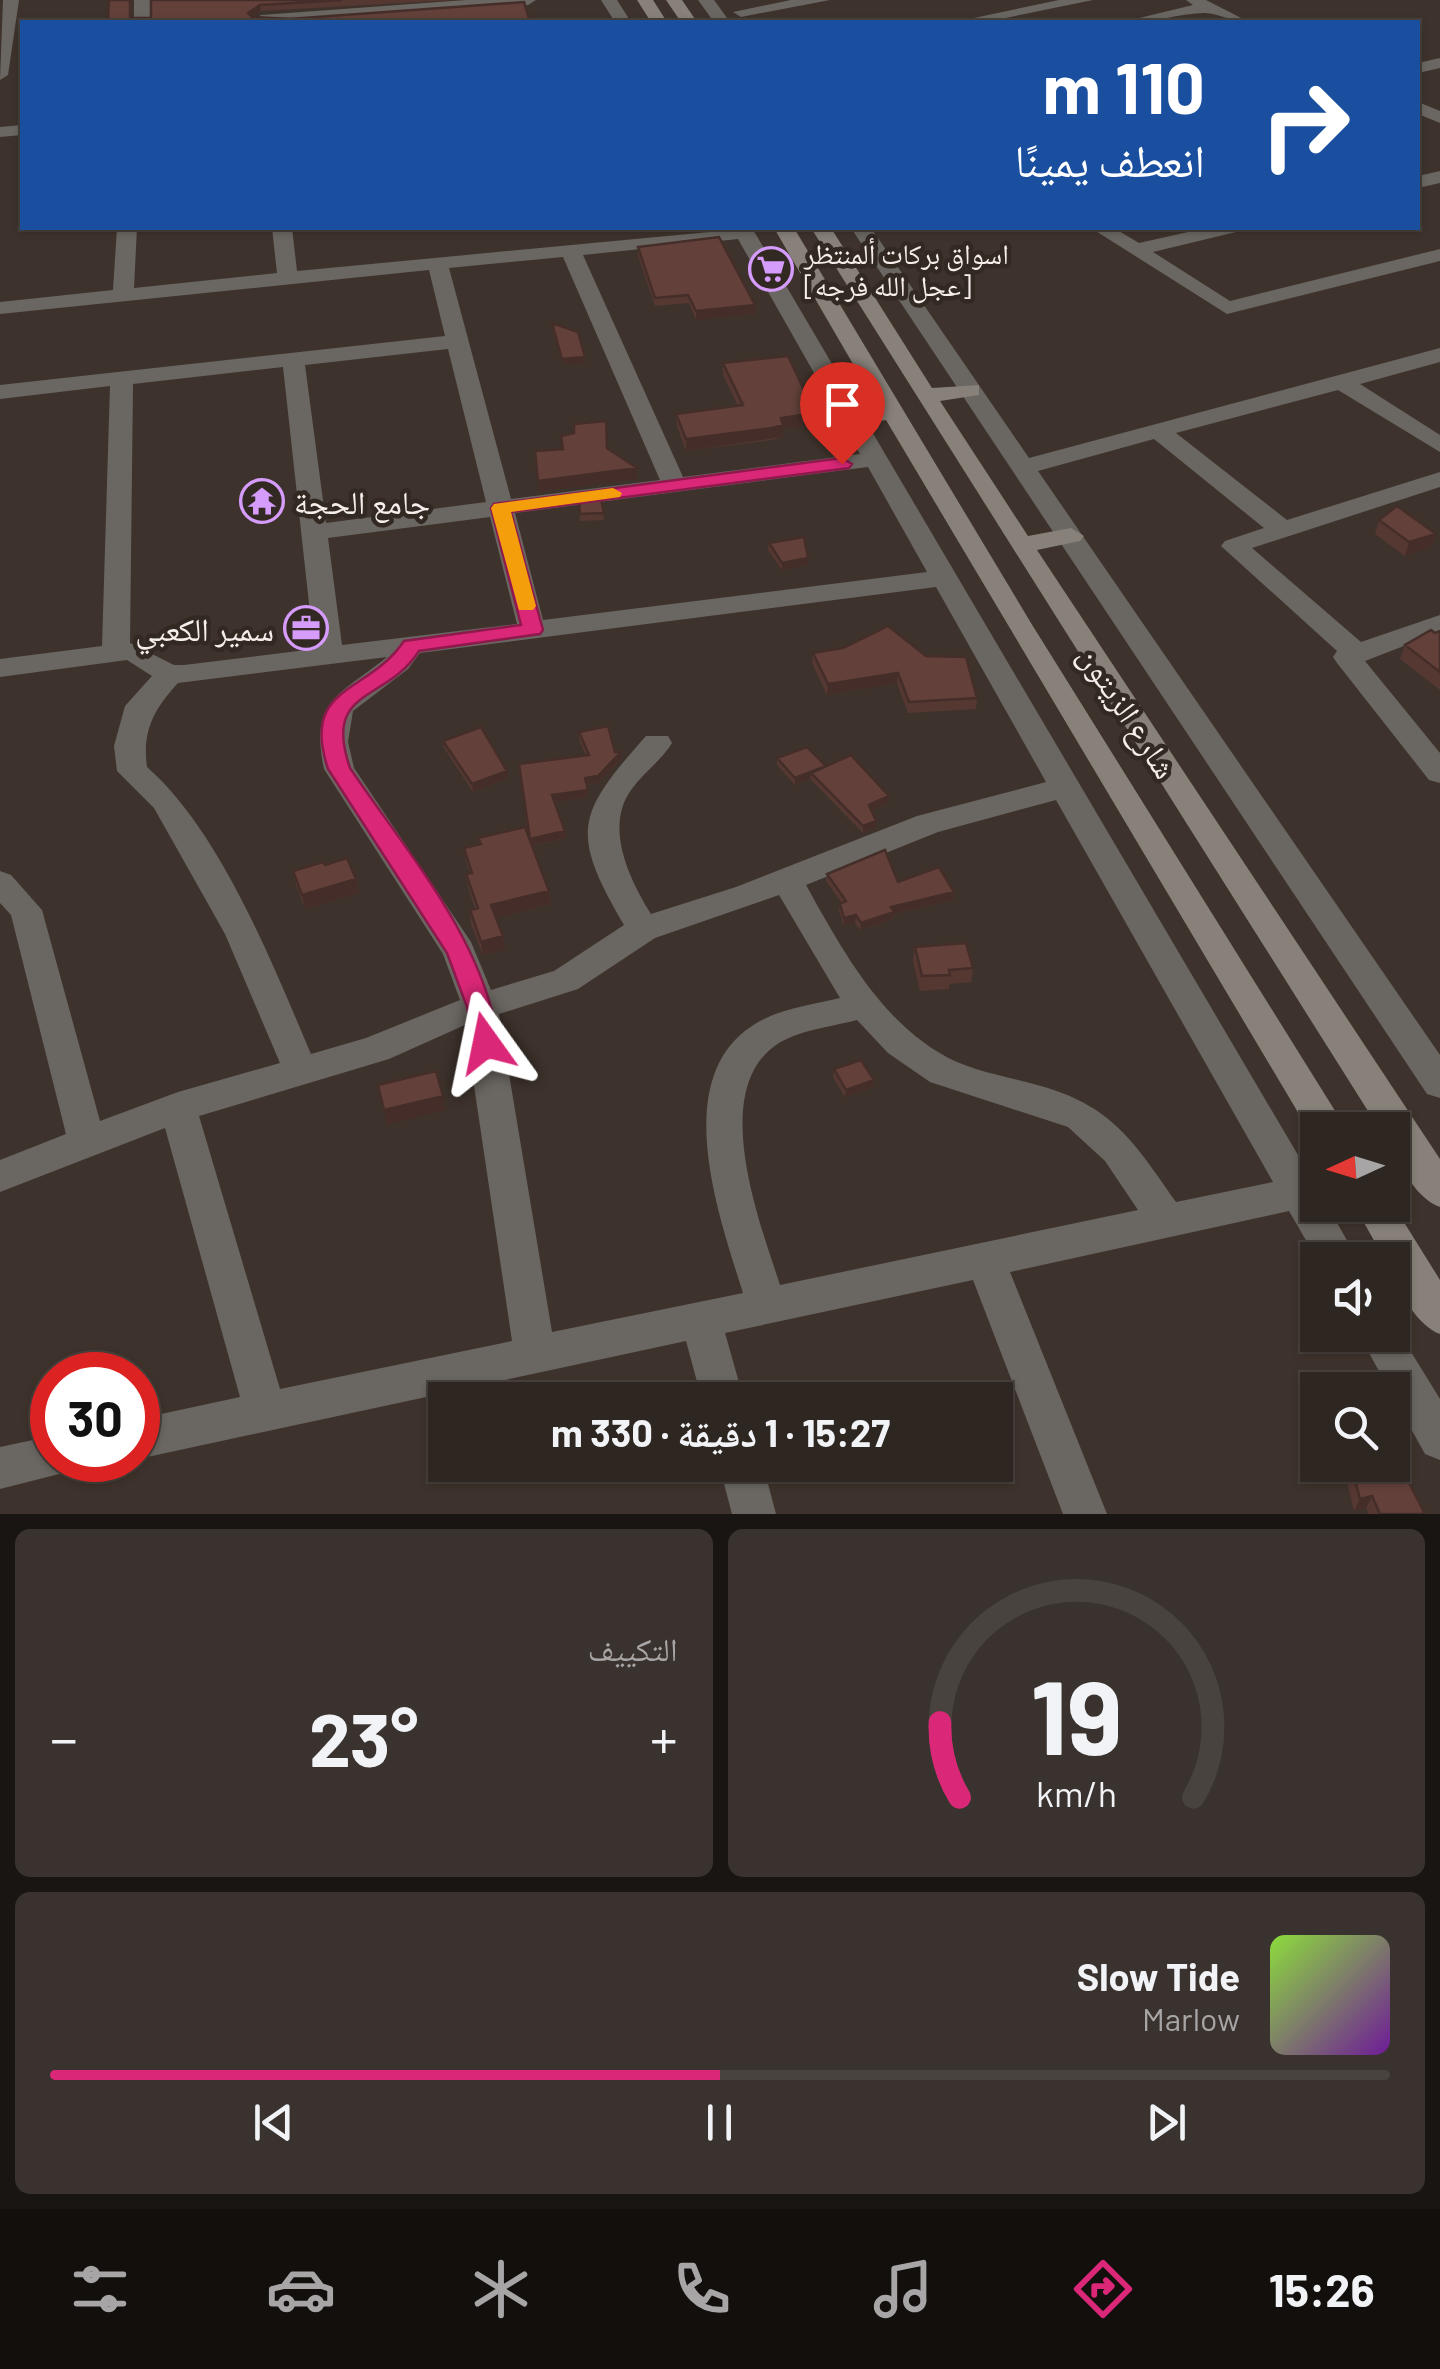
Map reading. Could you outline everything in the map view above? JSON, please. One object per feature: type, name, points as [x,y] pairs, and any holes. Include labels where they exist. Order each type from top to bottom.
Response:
[{"type":"main road","points":[[789,238],[811,242],[826,236]]},
{"type":"main road","name":"شارع الزيتون","points":[[826,236],[1021,545],[1440,1191]]},
{"type":"main road","name":"شارع الزيتون","points":[[789,238],[1017,623],[1317,1112]]},
{"type":"main road","points":[[926,396],[971,390]]},
{"type":"main road","points":[[852,418],[893,412]]},
{"type":"main road","points":[[1021,545],[1071,536]]},
{"type":"main road","points":[[1383,1222],[1440,1316]]},
{"type":"street","points":[[1,66],[3,28],[10,0]]},
{"type":"street","points":[[274,20],[528,0]]},
{"type":"street","points":[[724,0],[748,17],[822,0]]},
{"type":"street","points":[[975,20],[1085,0]]},
{"type":"street","points":[[1139,20],[1202,4],[1237,20]]},
{"type":"street","points":[[123,296],[127,230]]},
{"type":"street","points":[[282,230],[288,278]]},
{"type":"street","points":[[0,308],[743,230],[1300,1193],[160,1434]]},
{"type":"street","points":[[862,230],[1440,1084]]},
{"type":"street","points":[[1104,230],[1227,308],[1440,254]]},
{"type":"street","points":[[1136,250],[1221,230]]},
{"type":"street","points":[[570,249],[674,486]]},
{"type":"street","points":[[437,262],[532,630]]},
{"type":"street","points":[[0,392],[457,341]]},
{"type":"street","points":[[1024,468],[1440,355]]},
{"type":"street","points":[[293,360],[329,656]]},
{"type":"street","points":[[116,652],[122,378]]},
{"type":"street","points":[[1343,383],[1440,445]]},
{"type":"street","points":[[1159,432],[1282,530]]},
{"type":"street","points":[[314,532],[876,459]]},
{"type":"street","points":[[1357,654],[1234,546],[1440,479]]},
{"type":"street","points":[[0,668],[116,652],[140,654],[152,667],[169,675],[945,578]]},
{"type":"street","points":[[1440,623],[1347,657],[1440,773]]},
{"type":"street","points":[[412,646],[397,669],[360,688],[334,711],[329,740],[339,769],[459,951],[480,1007],[535,1355]]},
{"type":"street","points":[[169,675],[140,706],[128,746],[132,771],[166,801],[242,934],[301,1071]]},
{"type":"street","points":[[643,928],[616,886],[603,837],[611,796],[657,743]]},
{"type":"street","points":[[0,1176],[178,1107],[376,1049],[480,1007],[566,980],[643,928],[786,880],[928,824],[1066,787]]},
{"type":"street","points":[[786,880],[842,978],[882,1027],[924,1062],[966,1084],[1078,1114],[1108,1136],[1167,1222]]},
{"type":"street","points":[[0,883],[26,910],[87,1143]]},
{"type":"street","points":[[766,1306],[732,1190],[723,1126],[736,1060],[764,1035],[865,1005]]},
{"type":"street","points":[[178,1107],[265,1412]]},
{"type":"street","points":[[984,1260],[1085,1514]]},
{"type":"street","points":[[701,1320],[718,1382]]},
{"type":"street","points":[[1390,1352],[1440,1440]]},
{"type":"street","points":[[0,1468],[30,1462]]},
{"type":"street","points":[[745,1482],[754,1514]]},
{"type":"building","points":[[109,0],[130,0],[130,18],[151,18],[151,0],[342,0],[260,5],[248,13],[252,17],[289,19],[524,2],[529,20],[108,20]]},
{"type":"building","points":[[719,237],[755,305],[696,311],[688,295],[655,298],[638,247]]},
{"type":"building","points":[[552,323],[578,332],[585,357],[562,359]]},
{"type":"building","points":[[788,356],[815,413],[781,418],[783,425],[772,428],[686,439],[676,414],[743,405],[723,363]]},
{"type":"building","points":[[606,421],[607,448],[637,468],[538,481],[535,451],[563,449],[561,436],[574,433],[574,424]]},
{"type":"building","points":[[601,499],[604,513],[580,514],[579,502]]},
{"type":"building","points":[[1397,506],[1436,534],[1409,542],[1379,520]]},
{"type":"building","points":[[804,537],[808,558],[782,563],[769,543]]},
{"type":"building","points":[[888,626],[926,656],[966,657],[977,698],[909,702],[898,673],[828,684],[813,653],[843,648]]},
{"type":"building","points":[[1431,630],[1440,631],[1440,672],[1405,645]]},
{"type":"building","points":[[608,726],[615,752],[621,752],[598,776],[585,778],[588,790],[552,795],[565,831],[530,839],[519,764],[589,755],[579,732]]},
{"type":"building","points":[[481,727],[507,771],[472,784],[443,741]]},
{"type":"building","points":[[807,747],[826,766],[795,778],[777,758]]},
{"type":"building","points":[[851,755],[889,796],[869,805],[876,821],[863,826],[811,773]]},
{"type":"building","points":[[525,827],[549,891],[491,905],[503,936],[481,942],[470,910],[478,908],[466,874],[472,873],[464,848],[481,844],[478,838]]},
{"type":"building","points":[[885,850],[898,882],[939,867],[954,892],[891,907],[894,912],[861,923],[856,915],[844,918],[840,904],[846,901],[827,874]]},
{"type":"building","points":[[347,858],[356,879],[302,895],[293,871]]},
{"type":"building","points":[[966,943],[973,968],[949,970],[950,975],[922,976],[915,947]]},
{"type":"building","points":[[861,1060],[874,1080],[846,1090],[834,1069]]},
{"type":"building","points":[[436,1071],[443,1096],[384,1110],[378,1085]]},
{"type":"building","points":[[1355,1482],[1409,1482],[1425,1514],[1380,1514],[1372,1496],[1360,1499]]},
{"type":"slow traffic","points":[[526,606],[501,508],[613,493]]},
{"type":"place","name":"اسواق بركات ألمنتظر [عجل الله فرجه]","points":[[771,269]]},
{"type":"place","name":"جامع الحجة","points":[[262,501]]},
{"type":"place","name":"سمير الكعبي","points":[[306,628]]},
{"type":"route","points":[[486,1043],[480,1007],[459,951],[339,769],[329,740],[334,711],[360,688],[397,669],[412,646],[532,630],[501,508],[842,464]]}]
